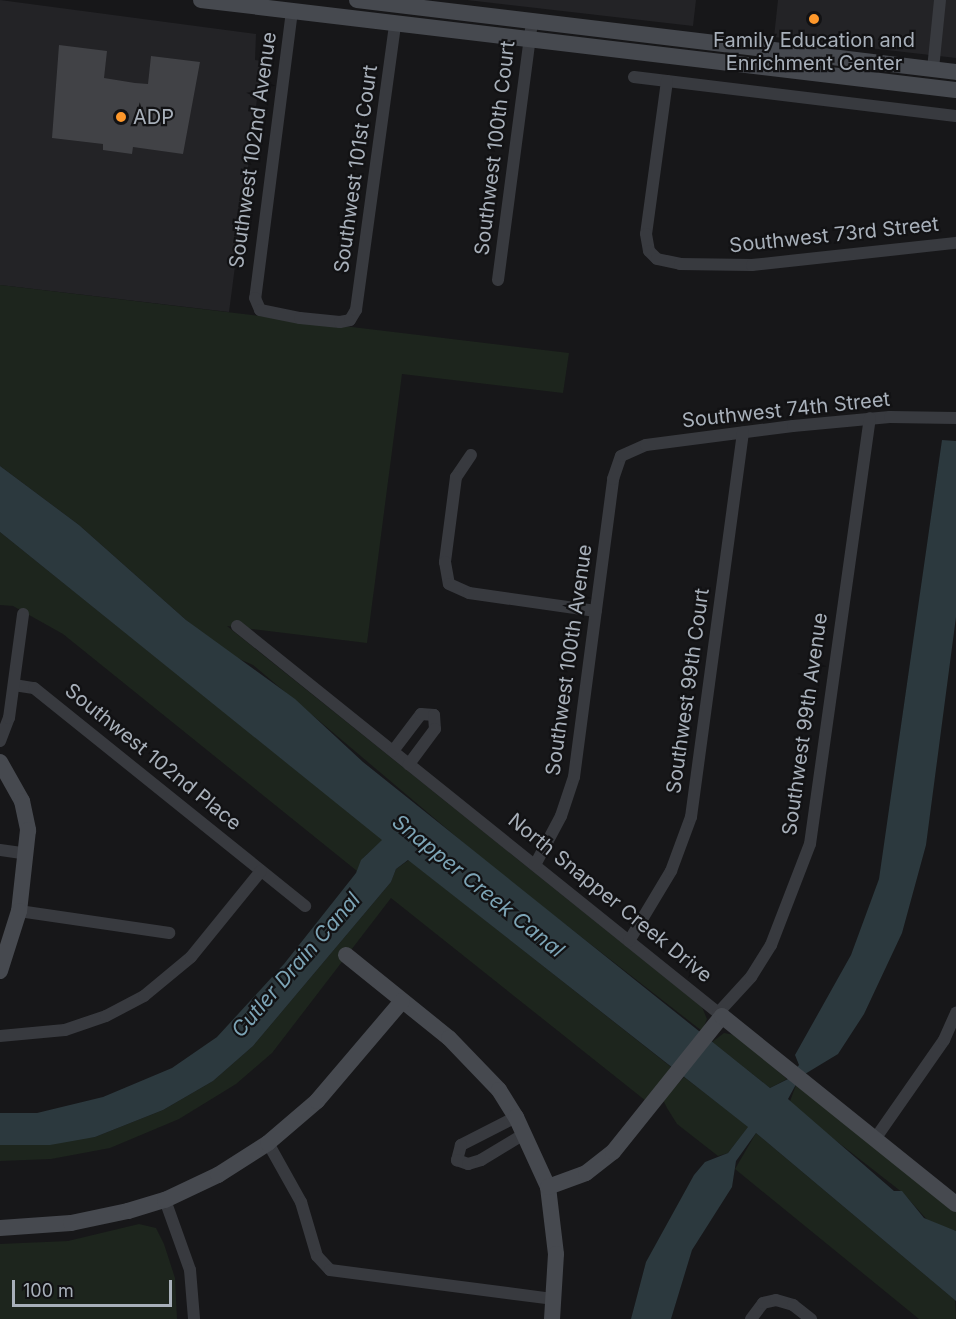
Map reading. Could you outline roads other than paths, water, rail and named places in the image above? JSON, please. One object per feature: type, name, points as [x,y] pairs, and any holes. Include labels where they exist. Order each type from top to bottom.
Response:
[{"type":"street","points":[[201,0],[292,6],[395,24],[672,56],[778,59],[956,72]]},
{"type":"street","points":[[357,0],[675,38],[778,59],[956,90]]},
{"type":"street","points":[[930,87],[940,0]]},
{"type":"street","name":"Southwest 102nd Avenue","points":[[292,6],[256,304],[272,313],[300,318],[335,322],[352,318]]},
{"type":"street","name":"Southwest 100th Court","points":[[498,280],[532,21]]},
{"type":"street","name":"Southwest 101st Court","points":[[352,318],[395,24]]},
{"type":"street","points":[[672,56],[675,38]]},
{"type":"street","points":[[634,77],[956,116]]},
{"type":"street","name":"Southwest 73rd Street","points":[[667,81],[646,228],[649,250],[671,263],[752,266],[956,243]]},
{"type":"street","name":"Southwest 74th Street","points":[[623,454],[646,445],[870,418],[956,418]]},
{"type":"street","name":"Southwest 99th Avenue","points":[[548,1187],[605,1160],[675,1076],[739,989],[751,977],[780,927],[810,844],[870,418]]},
{"type":"street","name":"Southwest 99th Court","points":[[629,940],[663,886],[691,817],[743,432]]},
{"type":"street","name":"Southwest 100th Avenue","points":[[535,865],[571,789],[613,479],[623,454]]},
{"type":"street","points":[[471,455],[456,477],[445,562],[452,587],[596,611]]},
{"type":"street","points":[[0,741],[8,724],[23,614]]},
{"type":"street","name":"North Snapper Creek Drive","points":[[237,626],[956,1204]]},
{"type":"street","name":"Southwest 102nd Place","points":[[14,685],[34,688],[305,906]]},
{"type":"street","points":[[393,751],[421,714],[434,715],[435,729],[410,764]]},
{"type":"street","points":[[0,762],[22,801],[27,854],[19,911],[2,963]]},
{"type":"street","points":[[0,850],[27,854]]},
{"type":"street","points":[[0,1036],[65,1030],[106,1016],[144,996],[191,957],[261,871]]},
{"type":"street","points":[[19,911],[170,933]]},
{"type":"street","points":[[346,955],[472,1059],[516,1117],[548,1187],[556,1254],[552,1319]]},
{"type":"street","points":[[0,1228],[87,1220],[165,1200],[268,1143],[317,1101],[402,1001]]},
{"type":"street","points":[[875,1139],[944,1040],[956,1013]]},
{"type":"street","points":[[516,1117],[462,1145],[457,1160],[468,1164],[481,1160],[524,1134]]},
{"type":"street","points":[[268,1143],[298,1196],[317,1256],[325,1267],[353,1275],[554,1299]]},
{"type":"street","points":[[165,1200],[190,1269],[194,1319]]},
{"type":"street","points":[[751,1319],[758,1307],[769,1301],[782,1301],[811,1319]]},
{"type":"water","points":[[942,440],[956,441],[956,617],[926,845],[902,933],[864,1014],[838,1054],[800,1077],[788,1099],[894,1191],[902,1191],[924,1218],[956,1231],[956,1301],[756,1133],[736,1161],[732,1187],[692,1250],[671,1319],[631,1319],[646,1262],[694,1175],[705,1162],[728,1153],[748,1127],[408,860],[396,869],[391,882],[253,1046],[213,1081],[163,1110],[95,1137],[50,1145],[0,1145],[0,1113],[37,1113],[103,1097],[172,1068],[217,1037],[284,964],[356,873],[361,860],[382,840],[0,532],[0,466],[79,525],[186,620],[295,699],[363,762],[770,1088],[788,1079],[799,1065],[795,1055],[851,955],[879,879]]},
{"type":"place","name":"Family Education and Enrichment Center","points":[[814,19]]},
{"type":"place","name":"ADP","points":[[121,117]]},
{"type":"water label","name":"Snapper Creek Canal","points":[[478,886]]},
{"type":"water label","name":"Cutler Drain Canal","points":[[296,965]]}]
